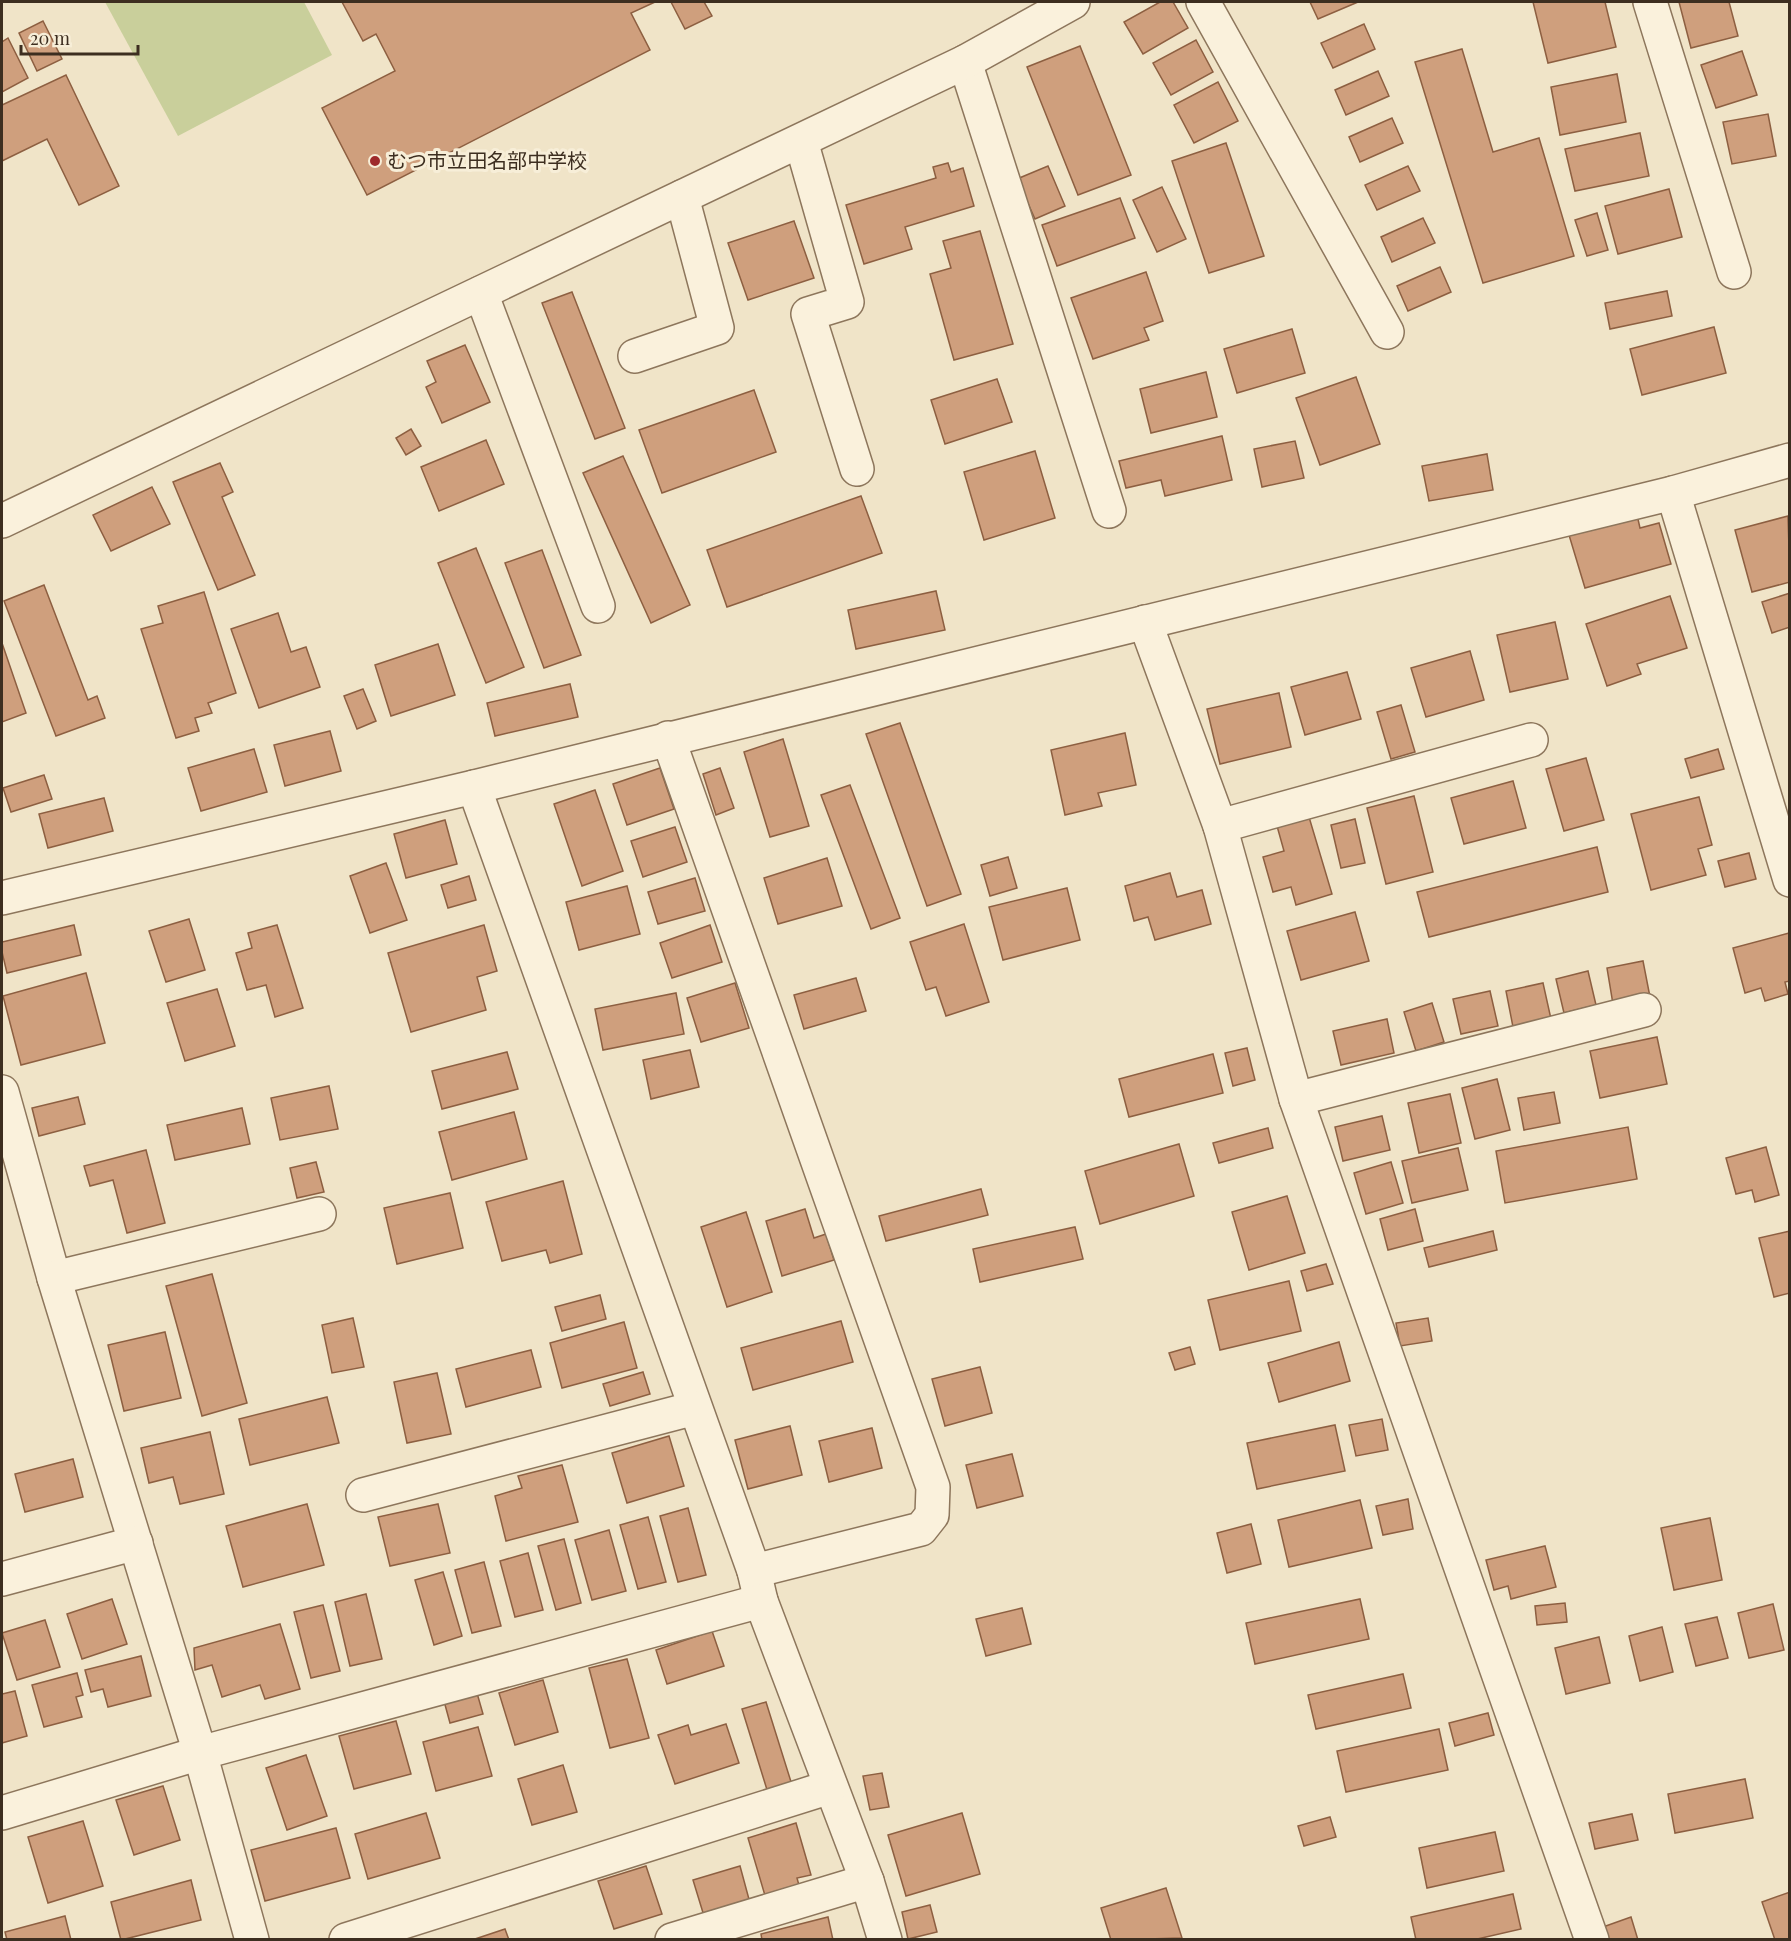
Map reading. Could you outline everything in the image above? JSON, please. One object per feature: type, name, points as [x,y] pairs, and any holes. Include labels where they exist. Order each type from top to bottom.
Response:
[{"type":"street","points":[[2,521],[965,62],[1072,2]]},
{"type":"street","points":[[1203,2],[1387,332]]},
{"type":"street","points":[[1650,2],[1734,272]]},
{"type":"street","points":[[965,62],[1109,511]]},
{"type":"street","points":[[801,141],[847,302],[807,314],[857,469]]},
{"type":"street","points":[[635,356],[717,328],[682,197]]},
{"type":"street","points":[[481,293],[598,606]]},
{"type":"street","points":[[2,898],[474,787],[1673,493],[1790,460]]},
{"type":"street","points":[[1673,493],[1790,880]]},
{"type":"street","points":[[1145,622],[1220,826],[1296,1099],[1592,1940]]},
{"type":"street","points":[[2,1813],[757,1586],[921,1529],[932,1515],[933,1487],[668,738]]},
{"type":"street","points":[[1220,826],[1531,740]]},
{"type":"street","points":[[474,787],[757,1586],[830,1787],[867,1881],[885,1940]]},
{"type":"street","points":[[1296,1099],[1644,1010]]},
{"type":"street","points":[[2,1092],[54,1278],[200,1753],[252,1940]]},
{"type":"street","points":[[54,1278],[319,1214]]},
{"type":"street","points":[[363,1495],[695,1408]]},
{"type":"street","points":[[2,1579],[136,1543]]},
{"type":"street","points":[[346,1940],[830,1787]]},
{"type":"street","points":[[672,1940],[867,1881]]},
{"type":"green space","points":[[105,2],[304,2],[332,55],[178,136]]},
{"type":"building","name":"むつ市立田名部中学校","points":[[342,2],[655,2],[631,13],[650,50],[367,195],[322,108],[395,71],[376,34],[363,41]]},
{"type":"building","points":[[671,2],[704,2],[712,16],[685,29]]},
{"type":"building","points":[[1160,2],[1173,2],[1188,28],[1143,54],[1124,22]]},
{"type":"building","points":[[1310,2],[1358,2],[1318,19]]},
{"type":"building","points":[[1533,2],[1605,2],[1616,47],[1548,63]]},
{"type":"building","points":[[1679,2],[1729,2],[1738,36],[1691,48]]},
{"type":"building","points":[[43,21],[62,59],[37,71],[19,33]]},
{"type":"building","points":[[1364,24],[1375,49],[1333,68],[1321,43]]},
{"type":"building","points":[[8,38],[28,78],[2,92],[2,42]]},
{"type":"building","points":[[1196,40],[1213,72],[1171,95],[1153,63]]},
{"type":"building","points":[[1080,46],[1131,175],[1078,195],[1027,67]]},
{"type":"building","points":[[1462,49],[1493,152],[1539,138],[1574,256],[1483,283],[1415,62]]},
{"type":"building","points":[[1742,51],[1757,95],[1716,108],[1701,65]]},
{"type":"building","points":[[1378,71],[1389,96],[1346,115],[1335,90]]},
{"type":"building","points":[[1617,74],[1626,122],[1560,135],[1551,87]]},
{"type":"building","points":[[66,75],[119,186],[79,205],[47,139],[2,161],[2,105]]},
{"type":"building","points":[[1218,82],[1238,121],[1194,143],[1174,105]]},
{"type":"building","points":[[1768,114],[1776,156],[1732,164],[1723,122]]},
{"type":"building","points":[[1392,118],[1403,143],[1360,162],[1349,137]]},
{"type":"building","points":[[1640,133],[1649,176],[1575,191],[1565,149]]},
{"type":"building","points":[[1226,143],[1264,256],[1209,273],[1172,161]]},
{"type":"building","points":[[948,163],[951,172],[963,168],[974,206],[905,227],[912,249],[864,264],[846,205],[936,178],[933,167]]},
{"type":"building","points":[[1048,166],[1065,206],[1035,219],[1017,179]]},
{"type":"building","points":[[1408,166],[1420,191],[1377,210],[1365,185]]},
{"type":"building","points":[[1162,187],[1186,239],[1157,252],[1133,200]]},
{"type":"building","points":[[1669,189],[1682,237],[1618,254],[1605,206]]},
{"type":"building","points":[[1120,198],[1135,238],[1057,266],[1042,225]]},
{"type":"building","points":[[1597,213],[1608,250],[1587,256],[1575,220]]},
{"type":"building","points":[[1423,218],[1435,243],[1392,262],[1381,237]]},
{"type":"building","points":[[794,221],[814,278],[748,300],[728,243]]},
{"type":"building","points":[[980,231],[1013,344],[954,360],[930,274],[951,268],[943,241]]},
{"type":"building","points":[[1440,267],[1451,292],[1408,311],[1397,286]]},
{"type":"building","points":[[1146,272],[1163,321],[1144,328],[1149,340],[1093,359],[1071,298]]},
{"type":"building","points":[[1667,291],[1672,316],[1610,329],[1605,303]]},
{"type":"building","points":[[572,292],[625,428],[595,439],[542,303]]},
{"type":"building","points":[[1714,327],[1726,373],[1642,395],[1630,349]]},
{"type":"building","points":[[1292,329],[1305,373],[1237,393],[1224,349]]},
{"type":"building","points":[[465,345],[490,402],[442,423],[426,387],[436,382],[427,361]]},
{"type":"building","points":[[1206,372],[1217,417],[1151,433],[1140,389]]},
{"type":"building","points":[[1356,377],[1380,444],[1320,465],[1296,398]]},
{"type":"building","points":[[997,379],[1012,422],[945,444],[931,400]]},
{"type":"building","points":[[754,390],[776,452],[662,493],[639,430]]},
{"type":"building","points":[[411,429],[421,446],[406,455],[396,438]]},
{"type":"building","points":[[1222,436],[1232,480],[1165,496],[1161,480],[1126,488],[1119,461]]},
{"type":"building","points":[[486,440],[504,484],[439,511],[421,467]]},
{"type":"building","points":[[1295,441],[1304,478],[1262,487],[1254,449]]},
{"type":"building","points":[[1035,451],[1055,518],[984,540],[964,472]]},
{"type":"building","points":[[1487,454],[1493,490],[1429,501],[1422,466]]},
{"type":"building","points":[[623,456],[690,605],[651,623],[583,473]]},
{"type":"building","points":[[220,463],[233,492],[222,497],[255,575],[218,590],[173,482]]},
{"type":"building","points":[[152,487],[170,524],[111,551],[93,515]]},
{"type":"building","points":[[861,496],[882,553],[727,607],[707,550]]},
{"type":"building","points":[[1637,515],[1640,528],[1659,523],[1671,564],[1585,588],[1569,535]]},
{"type":"building","points":[[1788,516],[1790,582],[1752,592],[1735,530]]},
{"type":"building","points":[[476,548],[524,667],[486,683],[438,563]]},
{"type":"building","points":[[542,550],[581,655],[544,668],[505,563]]},
{"type":"building","points":[[44,585],[88,700],[97,696],[105,718],[56,736],[4,601]]},
{"type":"building","points":[[936,591],[945,630],[856,649],[848,610]]},
{"type":"building","points":[[204,592],[236,693],[208,703],[212,713],[195,718],[199,731],[176,738],[141,629],[163,623],[158,606]]},
{"type":"building","points":[[1790,593],[1790,627],[1772,633],[1762,602]]},
{"type":"building","points":[[1670,596],[1687,648],[1637,664],[1641,674],[1607,686],[1586,624]]},
{"type":"building","points":[[278,613],[291,652],[306,647],[320,687],[259,708],[231,629]]},
{"type":"building","points":[[1555,622],[1568,679],[1510,692],[1497,635]]},
{"type":"building","points":[[2,643],[26,713],[2,722]]},
{"type":"building","points":[[438,644],[455,695],[391,716],[375,665]]},
{"type":"building","points":[[1470,651],[1484,700],[1426,717],[1411,668]]},
{"type":"building","points":[[1347,672],[1361,719],[1305,735],[1291,687]]},
{"type":"building","points":[[570,684],[578,717],[495,736],[487,703]]},
{"type":"building","points":[[363,689],[376,721],[357,729],[344,696]]},
{"type":"building","points":[[1279,693],[1291,747],[1220,764],[1207,709]]},
{"type":"building","points":[[1401,705],[1415,752],[1391,759],[1377,712]]},
{"type":"building","points":[[900,723],[961,894],[927,906],[866,734]]},
{"type":"building","points":[[330,731],[341,771],[285,786],[274,745]]},
{"type":"building","points":[[1125,733],[1136,785],[1098,793],[1102,806],[1065,815],[1051,750]]},
{"type":"building","points":[[783,739],[809,826],[770,837],[744,752]]},
{"type":"building","points":[[254,749],[267,792],[201,811],[188,768]]},
{"type":"building","points":[[1718,749],[1724,769],[1691,778],[1685,759]]},
{"type":"building","points":[[1586,758],[1604,820],[1564,831],[1546,769]]},
{"type":"building","points":[[660,768],[674,809],[627,825],[613,784]]},
{"type":"building","points":[[720,768],[734,808],[716,815],[703,774]]},
{"type":"building","points":[[44,775],[52,799],[11,812],[3,788]]},
{"type":"building","points":[[1513,781],[1526,828],[1464,844],[1451,798]]},
{"type":"building","points":[[850,785],[900,918],[871,929],[821,795]]},
{"type":"building","points":[[595,790],[623,871],[582,886],[554,804]]},
{"type":"building","points":[[1414,796],[1433,872],[1386,884],[1367,808]]},
{"type":"building","points":[[1699,797],[1712,845],[1698,849],[1706,875],[1651,890],[1631,814]]},
{"type":"building","points":[[104,798],[113,831],[48,848],[39,814]]},
{"type":"building","points":[[1309,817],[1332,894],[1296,905],[1291,887],[1273,892],[1263,857],[1284,851],[1277,826]]},
{"type":"building","points":[[1355,819],[1365,863],[1341,868],[1331,825]]},
{"type":"building","points":[[445,820],[457,864],[406,878],[394,834]]},
{"type":"building","points":[[675,827],[687,862],[643,877],[631,841]]},
{"type":"building","points":[[1597,847],[1608,892],[1429,937],[1417,892]]},
{"type":"building","points":[[1749,853],[1756,879],[1725,887],[1718,861]]},
{"type":"building","points":[[1008,857],[1017,888],[990,896],[981,865]]},
{"type":"building","points":[[827,858],[842,906],[778,924],[764,878]]},
{"type":"building","points":[[386,863],[407,920],[370,933],[350,876]]},
{"type":"building","points":[[1170,873],[1177,897],[1202,890],[1211,924],[1155,940],[1148,917],[1134,921],[1125,886]]},
{"type":"building","points":[[469,876],[476,900],[448,908],[441,885]]},
{"type":"building","points":[[695,878],[705,911],[658,924],[648,892]]},
{"type":"building","points":[[627,886],[640,934],[579,950],[566,902]]},
{"type":"building","points":[[1067,888],[1080,940],[1003,960],[989,907]]},
{"type":"building","points":[[1355,912],[1369,961],[1301,980],[1287,931]]},
{"type":"building","points":[[189,919],[205,970],[166,982],[149,931]]},
{"type":"building","points":[[964,924],[989,1002],[946,1016],[936,987],[926,990],[910,942]]},
{"type":"building","points":[[74,925],[81,955],[7,973],[2,942]]},
{"type":"building","points":[[277,925],[303,1008],[275,1017],[266,985],[247,990],[236,953],[252,948],[248,933]]},
{"type":"building","points":[[484,925],[497,971],[477,977],[486,1010],[411,1032],[388,953]]},
{"type":"building","points":[[710,925],[722,962],[672,978],[660,943]]},
{"type":"building","points":[[1789,933],[1790,981],[1785,982],[1788,994],[1765,1001],[1761,988],[1745,993],[1733,948]]},
{"type":"building","points":[[1643,961],[1650,997],[1613,1004],[1607,968]]},
{"type":"building","points":[[1588,971],[1596,1005],[1564,1013],[1556,979]]},
{"type":"building","points":[[86,973],[105,1043],[21,1065],[3,996]]},
{"type":"building","points":[[856,978],[866,1011],[804,1029],[794,995]]},
{"type":"building","points":[[735,983],[749,1028],[701,1042],[687,998]]},
{"type":"building","points":[[1543,983],[1551,1019],[1513,1027],[1506,991]]},
{"type":"building","points":[[217,989],[235,1046],[185,1061],[167,1003]]},
{"type":"building","points":[[1490,991],[1498,1026],[1461,1034],[1453,999]]},
{"type":"building","points":[[676,993],[684,1034],[603,1050],[595,1009]]},
{"type":"building","points":[[1432,1003],[1444,1042],[1416,1051],[1404,1012]]},
{"type":"building","points":[[1387,1019],[1394,1053],[1341,1065],[1333,1031]]},
{"type":"building","points":[[1657,1037],[1667,1084],[1600,1098],[1590,1051]]},
{"type":"building","points":[[1247,1048],[1255,1080],[1233,1086],[1225,1053]]},
{"type":"building","points":[[690,1050],[699,1087],[651,1099],[643,1060]]},
{"type":"building","points":[[507,1052],[518,1089],[442,1109],[432,1071]]},
{"type":"building","points":[[1213,1054],[1223,1093],[1129,1117],[1119,1079]]},
{"type":"building","points":[[1497,1079],[1510,1130],[1475,1139],[1462,1088]]},
{"type":"building","points":[[329,1086],[338,1129],[280,1140],[271,1098]]},
{"type":"building","points":[[1554,1092],[1560,1123],[1524,1130],[1518,1098]]},
{"type":"building","points":[[1450,1094],[1461,1143],[1419,1153],[1408,1103]]},
{"type":"building","points":[[78,1097],[85,1124],[39,1136],[32,1108]]},
{"type":"building","points":[[242,1108],[250,1144],[175,1160],[167,1125]]},
{"type":"building","points":[[514,1112],[527,1159],[452,1180],[439,1132]]},
{"type":"building","points":[[1382,1116],[1390,1150],[1343,1161],[1335,1127]]},
{"type":"building","points":[[1628,1127],[1637,1179],[1505,1203],[1496,1151]]},
{"type":"building","points":[[1268,1128],[1273,1148],[1219,1163],[1213,1143]]},
{"type":"building","points":[[1179,1144],[1194,1196],[1100,1224],[1085,1171]]},
{"type":"building","points":[[1766,1147],[1779,1195],[1755,1202],[1752,1190],[1736,1194],[1726,1158]]},
{"type":"building","points":[[1458,1148],[1468,1190],[1412,1203],[1402,1161]]},
{"type":"building","points":[[146,1150],[165,1223],[127,1233],[113,1180],[90,1186],[84,1166]]},
{"type":"building","points":[[316,1162],[324,1192],[297,1198],[290,1168]]},
{"type":"building","points":[[1391,1162],[1403,1203],[1366,1214],[1354,1173]]},
{"type":"building","points":[[563,1181],[582,1254],[550,1263],[546,1250],[502,1261],[486,1202]]},
{"type":"building","points":[[981,1189],[988,1215],[886,1241],[879,1216]]},
{"type":"building","points":[[450,1193],[463,1248],[397,1264],[384,1208]]},
{"type":"building","points":[[1287,1196],[1305,1253],[1249,1270],[1232,1212]]},
{"type":"building","points":[[805,1209],[814,1238],[826,1234],[834,1260],[782,1276],[766,1221]]},
{"type":"building","points":[[1415,1209],[1423,1241],[1388,1250],[1380,1219]]},
{"type":"building","points":[[746,1212],[772,1292],[727,1307],[701,1227]]},
{"type":"building","points":[[1075,1227],[1083,1259],[980,1282],[973,1249]]},
{"type":"building","points":[[1493,1231],[1497,1250],[1429,1267],[1424,1248]]},
{"type":"building","points":[[1790,1231],[1790,1293],[1774,1297],[1759,1238]]},
{"type":"building","points":[[1326,1264],[1333,1284],[1307,1291],[1301,1271]]},
{"type":"building","points":[[212,1274],[247,1403],[202,1416],[166,1286]]},
{"type":"building","points":[[1289,1281],[1301,1331],[1220,1350],[1208,1300]]},
{"type":"building","points":[[600,1295],[606,1319],[562,1331],[555,1307]]},
{"type":"building","points":[[353,1318],[364,1367],[332,1373],[322,1325]]},
{"type":"building","points":[[1428,1318],[1432,1341],[1400,1346],[1396,1323]]},
{"type":"building","points":[[841,1321],[853,1362],[753,1390],[741,1348]]},
{"type":"building","points":[[624,1322],[637,1368],[562,1388],[550,1343]]},
{"type":"building","points":[[165,1332],[181,1398],[124,1411],[108,1345]]},
{"type":"building","points":[[1339,1342],[1350,1381],[1279,1402],[1268,1363]]},
{"type":"building","points":[[1190,1347],[1195,1364],[1175,1370],[1169,1353]]},
{"type":"building","points":[[531,1350],[541,1387],[466,1407],[456,1369]]},
{"type":"building","points":[[980,1367],[992,1413],[945,1426],[932,1379]]},
{"type":"building","points":[[643,1372],[650,1394],[610,1406],[603,1384]]},
{"type":"building","points":[[437,1373],[451,1434],[407,1443],[394,1382]]},
{"type":"building","points":[[327,1397],[339,1443],[250,1465],[239,1419]]},
{"type":"building","points":[[1382,1419],[1388,1450],[1356,1456],[1349,1425]]},
{"type":"building","points":[[1335,1425],[1345,1471],[1257,1489],[1247,1443]]},
{"type":"building","points":[[790,1426],[802,1475],[748,1489],[735,1440]]},
{"type":"building","points":[[872,1428],[882,1468],[829,1482],[819,1441]]},
{"type":"building","points":[[210,1432],[224,1494],[180,1504],[173,1477],[149,1483],[141,1448]]},
{"type":"building","points":[[669,1436],[684,1486],[627,1503],[612,1453]]},
{"type":"building","points":[[1012,1454],[1023,1496],[977,1508],[966,1465]]},
{"type":"building","points":[[73,1459],[83,1497],[25,1512],[15,1474]]},
{"type":"building","points":[[562,1465],[578,1522],[506,1541],[495,1496],[522,1488],[518,1476]]},
{"type":"building","points":[[1408,1499],[1413,1529],[1383,1535],[1376,1506]]},
{"type":"building","points":[[1360,1500],[1372,1548],[1289,1567],[1278,1520]]},
{"type":"building","points":[[307,1504],[324,1565],[243,1587],[226,1526]]},
{"type":"building","points":[[438,1504],[450,1553],[390,1566],[378,1517]]},
{"type":"building","points":[[688,1508],[706,1575],[678,1582],[660,1516]]},
{"type":"building","points":[[648,1517],[666,1582],[638,1589],[620,1525]]},
{"type":"building","points":[[1710,1518],[1722,1580],[1674,1590],[1661,1528]]},
{"type":"building","points":[[1251,1524],[1261,1564],[1227,1573],[1217,1533]]},
{"type":"building","points":[[609,1530],[626,1591],[592,1600],[575,1540]]},
{"type":"building","points":[[564,1539],[581,1603],[556,1610],[538,1546]]},
{"type":"building","points":[[1545,1546],[1556,1587],[1511,1599],[1508,1586],[1494,1590],[1486,1560]]},
{"type":"building","points":[[528,1553],[543,1610],[515,1617],[500,1561]]},
{"type":"building","points":[[484,1562],[501,1626],[472,1633],[455,1570]]},
{"type":"building","points":[[443,1572],[462,1636],[434,1645],[415,1580]]},
{"type":"building","points":[[366,1594],[382,1659],[350,1666],[335,1602]]},
{"type":"building","points":[[112,1599],[127,1644],[82,1659],[67,1614]]},
{"type":"building","points":[[1360,1599],[1369,1639],[1255,1664],[1246,1623]]},
{"type":"building","points":[[1565,1603],[1567,1622],[1537,1625],[1535,1606]]},
{"type":"building","points":[[1773,1604],[1784,1650],[1749,1658],[1738,1613]]},
{"type":"building","points":[[323,1605],[340,1671],[311,1678],[294,1612]]},
{"type":"building","points":[[1022,1608],[1031,1644],[986,1656],[976,1619]]},
{"type":"building","points":[[1717,1617],[1728,1658],[1696,1666],[1685,1624]]},
{"type":"building","points":[[45,1620],[60,1667],[17,1680],[2,1633]]},
{"type":"building","points":[[280,1624],[300,1689],[265,1699],[260,1685],[222,1697],[212,1665],[195,1670],[194,1648]]},
{"type":"building","points":[[1662,1627],[1673,1672],[1640,1681],[1629,1636]]},
{"type":"building","points":[[712,1631],[724,1666],[667,1684],[656,1650]]},
{"type":"building","points":[[1599,1637],[1610,1683],[1566,1694],[1555,1648]]},
{"type":"building","points":[[141,1656],[151,1696],[108,1707],[103,1689],[91,1692],[85,1670]]},
{"type":"building","points":[[627,1659],[649,1738],[610,1748],[589,1668]]},
{"type":"building","points":[[77,1673],[83,1695],[76,1697],[82,1717],[44,1727],[32,1685]]},
{"type":"building","points":[[1403,1674],[1411,1708],[1316,1729],[1308,1695]]},
{"type":"building","points":[[543,1680],[558,1732],[515,1745],[499,1693]]},
{"type":"building","points":[[15,1691],[27,1736],[2,1743],[2,1694]]},
{"type":"building","points":[[477,1693],[483,1714],[450,1723],[444,1701]]},
{"type":"building","points":[[766,1702],[792,1785],[768,1793],[742,1709]]},
{"type":"building","points":[[1488,1713],[1494,1735],[1455,1746],[1449,1723]]},
{"type":"building","points":[[396,1721],[411,1774],[354,1789],[339,1736]]},
{"type":"building","points":[[726,1724],[739,1763],[675,1784],[658,1735],[688,1725],[691,1735]]},
{"type":"building","points":[[478,1727],[492,1776],[436,1791],[423,1742]]},
{"type":"building","points":[[1439,1729],[1448,1770],[1346,1792],[1337,1751]]},
{"type":"building","points":[[306,1755],[327,1816],[287,1830],[266,1768]]},
{"type":"building","points":[[563,1765],[577,1812],[532,1825],[518,1779]]},
{"type":"building","points":[[882,1773],[889,1807],[870,1810],[863,1776]]},
{"type":"building","points":[[1745,1779],[1753,1818],[1675,1833],[1668,1794]]},
{"type":"building","points":[[163,1786],[180,1840],[134,1855],[116,1800]]},
{"type":"building","points":[[426,1813],[440,1858],[368,1879],[355,1834]]},
{"type":"building","points":[[962,1813],[980,1874],[906,1896],[888,1835]]},
{"type":"building","points":[[1632,1814],[1638,1840],[1595,1849],[1589,1823]]},
{"type":"building","points":[[1330,1817],[1336,1837],[1304,1846],[1298,1826]]},
{"type":"building","points":[[83,1821],[103,1886],[48,1903],[28,1837]]},
{"type":"building","points":[[796,1823],[811,1875],[797,1878],[800,1889],[766,1899],[748,1838]]},
{"type":"building","points":[[336,1828],[350,1878],[265,1901],[251,1850]]},
{"type":"building","points":[[1495,1832],[1504,1871],[1427,1888],[1419,1848]]},
{"type":"building","points":[[646,1866],[662,1914],[614,1929],[598,1881]]},
{"type":"building","points":[[740,1866],[750,1903],[704,1916],[693,1880]]},
{"type":"building","points":[[191,1880],[201,1920],[121,1940],[111,1902]]},
{"type":"building","points":[[1166,1888],[1182,1938],[1111,1940],[1101,1908]]},
{"type":"building","points":[[1790,1892],[1790,1940],[1775,1940],[1762,1902]]},
{"type":"building","points":[[1513,1894],[1521,1929],[1473,1940],[1416,1940],[1411,1917]]},
{"type":"building","points":[[930,1905],[937,1932],[908,1939],[902,1912]]},
{"type":"building","points":[[65,1916],[71,1940],[7,1940],[5,1932]]},
{"type":"building","points":[[828,1917],[833,1940],[762,1940],[761,1934]]},
{"type":"building","points":[[1631,1917],[1638,1940],[1608,1940],[1603,1927]]},
{"type":"building","points":[[505,1929],[509,1940],[472,1940]]},
{"type":"place","name":"むつ市立田名部中学校","points":[[375,161]]}]
